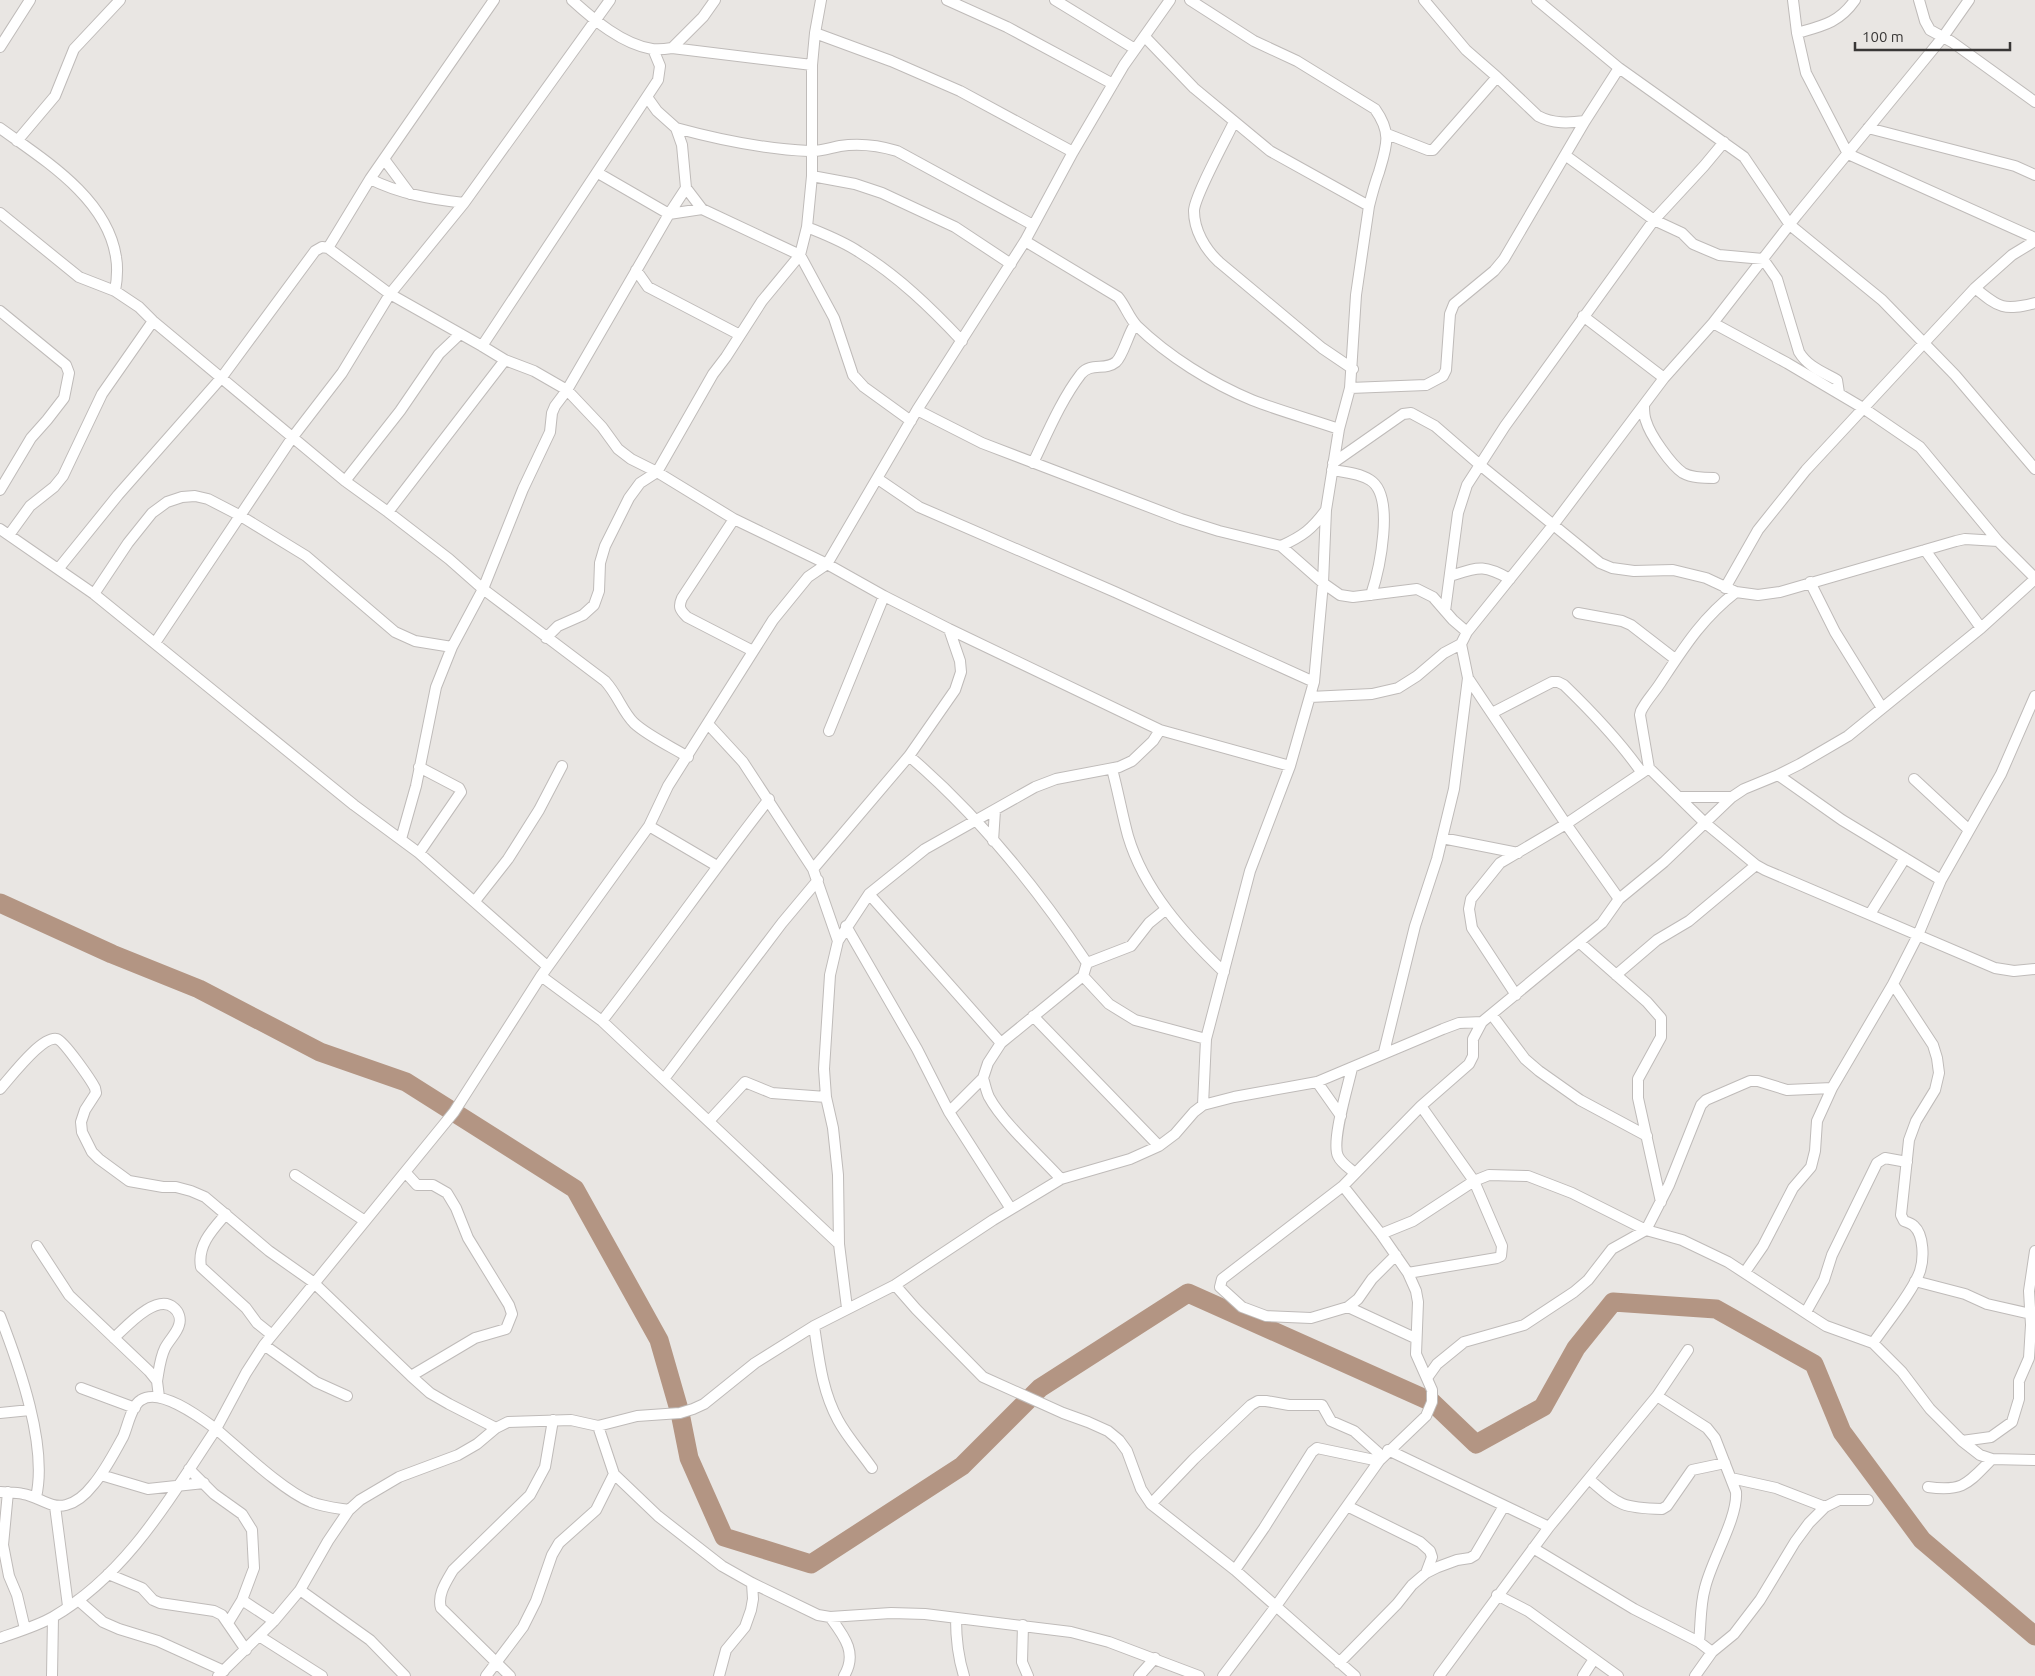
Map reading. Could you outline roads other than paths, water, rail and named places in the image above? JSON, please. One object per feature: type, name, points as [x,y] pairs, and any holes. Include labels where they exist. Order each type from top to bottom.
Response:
[{"type":"street","points":[[0,47],[30,0]]},
{"type":"street","points":[[17,141],[54,96],[74,49],[120,0]]},
{"type":"street","points":[[328,248],[370,179],[494,0]]},
{"type":"street","points":[[572,0],[618,36],[635,44],[653,49],[672,48],[812,65]]},
{"type":"street","points":[[155,643],[292,438],[342,373],[390,294],[464,203],[610,0]]},
{"type":"street","points":[[672,48],[703,17],[715,0]]},
{"type":"street","points":[[546,638],[558,626],[583,614],[594,605],[599,591],[600,563],[605,546],[629,498],[640,484],[657,472],[702,391],[762,301],[800,255],[807,227],[812,176],[812,65],[820,0]]},
{"type":"street","points":[[948,0],[1007,27],[1113,84]]},
{"type":"street","points":[[1055,0],[1135,49]]},
{"type":"street","points":[[0,1638],[53,1617],[78,1600],[126,1556],[150,1527],[216,1429],[264,1345],[313,1282],[406,1173],[454,1112],[547,966],[649,826],[668,786],[773,620],[808,577],[827,564],[917,410],[1025,241],[1073,152],[1113,84],[1170,0]]},
{"type":"street","points":[[1190,0],[1254,41],[1297,62],[1375,109],[1383,120],[1387,134],[1387,146],[1369,206],[1356,295],[1353,369],[1339,429],[1326,510],[1323,583],[1314,682],[1290,766],[1250,871],[1206,1039],[1203,1106]]},
{"type":"street","points":[[1424,0],[1466,50],[1538,116],[1546,120],[1570,123],[1585,121]]},
{"type":"street","points":[[1537,0],[1619,68],[1744,157],[1790,225],[1882,300],[1955,375],[2035,469]]},
{"type":"street","points":[[1793,0],[1797,33],[1806,74],[1848,154],[2035,239]]},
{"type":"street","points":[[1797,33],[1829,24],[1847,11],[1855,0]]},
{"type":"street","points":[[1919,0],[1930,30],[1943,37],[2035,102]]},
{"type":"street","points":[[1384,1052],[1415,926],[1437,859],[1454,789],[1468,678],[1462,644],[1467,632],[1554,524],[1664,378],[1713,324],[1790,225],[1943,37],[1969,0]]},
{"type":"street","points":[[815,33],[891,61],[960,91],[1073,152]]},
{"type":"street","points":[[1145,37],[1194,88],[1270,151],[1369,206]]},
{"type":"street","points":[[482,346],[658,80],[661,73],[658,58],[653,49]]},
{"type":"street","points":[[1350,388],[1426,385],[1443,376],[1446,370],[1450,314],[1454,304],[1494,271],[1504,259],[1585,121],[1619,68]]},
{"type":"street","points":[[1387,134],[1428,150],[1433,150],[1497,77]]},
{"type":"street","points":[[647,98],[657,111],[676,128],[731,143],[811,151],[865,144],[896,151],[1033,225]]},
{"type":"street","points":[[1234,122],[1194,205],[1195,221],[1201,239],[1209,252],[1219,262],[1322,348],[1353,369]]},
{"type":"street","points":[[0,128],[61,174],[98,211],[109,233],[116,255],[118,272],[115,291]]},
{"type":"street","points":[[676,128],[682,145],[686,188],[702,209],[800,255],[834,318],[853,374],[864,387],[911,421]]},
{"type":"street","points":[[1868,128],[2016,166],[2035,174]]},
{"type":"street","points":[[1446,611],[1460,503],[1467,485],[1505,426],[1654,220],[1724,142]]},
{"type":"street","points":[[1565,155],[1654,220],[1682,234],[1693,244],[1719,255],[1763,259]]},
{"type":"street","points":[[384,159],[410,194]]},
{"type":"street","points":[[598,173],[669,214],[702,209]]},
{"type":"street","points":[[812,176],[855,184],[882,193],[955,228],[1011,264]]},
{"type":"street","points":[[370,179],[387,188],[426,199],[464,203]]},
{"type":"street","points":[[401,839],[436,687],[452,648],[483,589],[523,489],[550,432],[552,413],[555,406],[567,390],[686,188]]},
{"type":"street","points":[[1,215],[79,277],[115,291],[139,307],[153,321],[345,481],[449,559],[483,589],[546,638],[605,681],[614,690],[635,724],[688,757]]},
{"type":"street","points":[[807,227],[858,250],[879,265],[938,315],[962,341]]},
{"type":"street","points":[[1725,588],[1758,530],[1806,470],[1975,288],[2012,255],[2035,239]]},
{"type":"street","points":[[1025,241],[1118,297],[1128,310],[1135,324],[1172,355],[1251,400],[1339,429]]},
{"type":"street","points":[[59,568],[124,488],[222,377],[316,251],[322,247],[328,248],[390,294],[505,360],[534,371],[567,390],[602,428],[618,449],[631,459],[657,472],[734,519],[827,564],[949,629],[1160,730],[1290,766]]},
{"type":"street","points":[[1763,259],[1776,279],[1799,352],[1804,360],[1837,380],[1839,393]]},
{"type":"street","points":[[636,270],[648,287],[740,335]]},
{"type":"street","points":[[1975,288],[1994,304],[2012,308],[2035,304]]},
{"type":"street","points":[[0,311],[66,365],[69,373],[64,398],[31,438],[0,490]]},
{"type":"street","points":[[1583,316],[1664,378]]},
{"type":"street","points":[[153,321],[102,394],[62,476],[54,487],[30,506],[4,532],[59,568],[94,594],[338,792],[419,852],[547,966]]},
{"type":"street","points":[[1032,463],[1057,414],[1081,375],[1086,369],[1093,366],[1107,366],[1118,360],[1128,334],[1135,324]]},
{"type":"street","points":[[1396,1255],[1372,1279],[1358,1299],[1348,1307],[1311,1318],[1266,1316],[1242,1307],[1220,1287],[1222,1279],[1343,1186],[1421,1106],[1469,1064],[1473,1056],[1473,1039],[1482,1022],[1602,923],[1619,899],[1664,862],[1732,797],[1744,789],[1778,776],[1848,736],[1981,628],[2035,578],[1998,541],[1920,448],[1864,408],[1839,393],[1713,324]]},
{"type":"street","points":[[345,481],[400,411],[439,354],[460,334]]},
{"type":"street","points":[[388,512],[505,360]]},
{"type":"street","points":[[1644,406],[1646,421],[1650,431],[1671,461],[1683,473],[1688,475],[1714,478]]},
{"type":"street","points":[[917,410],[982,443],[1181,519],[1219,531],[1281,546],[1323,583],[1340,595],[1353,597],[1417,589],[1433,597],[1467,632]]},
{"type":"street","points":[[1333,466],[1403,414],[1411,413],[1435,426],[1600,563],[1612,568],[1634,571],[1673,570],[1706,578],[1736,592],[1758,595],[1780,592],[1965,539],[1998,541]]},
{"type":"street","points":[[1333,466],[1371,480],[1382,501],[1384,512],[1378,576],[1371,595]]},
{"type":"street","points":[[878,478],[918,507],[1124,596],[1314,682]]},
{"type":"street","points":[[94,594],[152,513],[167,502],[182,497],[195,496],[208,499],[239,515],[306,556],[395,632],[415,641],[452,648]]},
{"type":"street","points":[[1281,546],[1310,531],[1326,510]]},
{"type":"street","points":[[734,519],[679,605],[680,610],[687,617],[753,651]]},
{"type":"street","points":[[1925,550],[1981,628]]},
{"type":"street","points":[[1450,576],[1475,568],[1486,568],[1510,579]]},
{"type":"street","points":[[1810,582],[1835,632],[1882,708]]},
{"type":"street","points":[[1646,770],[1641,711],[1700,625],[1717,607],[1736,592]]},
{"type":"street","points":[[828,731],[884,596]]},
{"type":"street","points":[[1578,613],[1622,621],[1631,625],[1675,659]]},
{"type":"street","points":[[813,869],[909,756],[947,703],[961,672],[960,661],[949,629]]},
{"type":"street","points":[[1310,697],[1372,694],[1398,688],[1417,676],[1444,653],[1462,644]]},
{"type":"street","points":[[1468,678],[1619,899]]},
{"type":"street","points":[[1492,713],[1552,682],[1558,682],[1564,685],[1601,721],[1646,770],[1679,797],[1704,822],[1765,870],[2003,971],[2035,969]]},
{"type":"street","points":[[1745,1272],[1763,1246],[1793,1188],[1811,1167],[1815,1150],[1817,1120],[1832,1088],[1894,984],[1918,935],[1941,880],[2001,774],[2035,696]]},
{"type":"street","points":[[708,724],[743,762],[769,799],[813,869],[838,941]]},
{"type":"street","points":[[847,1308],[839,1244],[838,1175],[833,1128],[826,1097],[824,1069],[830,975],[838,941],[846,926],[869,894],[925,849],[1035,787],[1056,779],[1112,769],[1132,761],[1153,741],[1160,730]]},
{"type":"street","points":[[909,756],[941,784],[993,840],[1035,892],[1086,963],[1083,976],[1001,1043],[988,1063],[983,1078],[948,1112]]},
{"type":"street","points":[[419,766],[459,788],[461,792],[419,852]]},
{"type":"street","points":[[475,901],[508,859],[539,810],[562,766]]},
{"type":"street","points":[[1112,769],[1128,837],[1139,863],[1165,910],[1198,948],[1224,972]]},
{"type":"street","points":[[1516,995],[1475,936],[1469,909],[1471,899],[1500,863],[1566,824],[1646,770]]},
{"type":"street","points":[[1778,776],[1842,820],[1941,880]]},
{"type":"street","points":[[1914,779],[1969,830]]},
{"type":"street","points":[[1679,797],[1732,797]]},
{"type":"street","points":[[602,1021],[656,952],[717,866],[769,799]]},
{"type":"street","points":[[993,840],[995,810]]},
{"type":"street","points":[[649,826],[717,866]]},
{"type":"street","points":[[1442,838],[1518,853]]},
{"type":"street","points":[[1870,914],[1904,858]]},
{"type":"street","points":[[1616,974],[1657,940],[1689,921],[1756,864]]},
{"type":"street","points":[[664,1079],[782,924],[818,880]]},
{"type":"street","points":[[869,894],[1001,1043]]},
{"type":"street","points":[[1086,963],[1131,946],[1149,923],[1165,910]]},
{"type":"street","points":[[846,926],[917,1049],[948,1112],[1011,1209]]},
{"type":"street","points":[[1580,942],[1658,1013],[1661,1018],[1661,1037],[1637,1084],[1661,1203]]},
{"type":"street","points":[[541,976],[602,1021],[839,1244]]},
{"type":"street","points":[[1083,976],[1109,1004],[1135,1020],[1206,1039]]},
{"type":"street","points":[[1873,1343],[1915,1281],[1922,1262],[1922,1244],[1918,1232],[1914,1226],[1904,1221],[1902,1215],[1909,1140],[1916,1120],[1935,1090],[1939,1073],[1933,1045],[1894,984]]},
{"type":"street","points":[[1492,1015],[1525,1058],[1539,1070],[1580,1100],[1646,1136]]},
{"type":"street","points":[[1033,1016],[1159,1146]]},
{"type":"street","points":[[78,1600],[104,1622],[119,1629],[158,1641],[221,1673],[274,1621],[300,1590],[328,1541],[349,1510],[360,1500],[399,1478],[458,1455],[477,1444],[496,1428],[508,1422],[571,1420],[598,1426],[637,1416],[680,1413],[693,1409],[704,1404],[755,1363],[814,1326],[895,1285],[1011,1209],[1061,1179],[1130,1159],[1159,1146],[1175,1134],[1194,1112],[1203,1106],[1234,1097],[1317,1082],[1352,1068],[1384,1052],[1459,1023],[1482,1022]]},
{"type":"street","points":[[0,1089],[44,1042],[51,1039],[61,1042],[95,1088],[96,1093],[85,1110],[81,1122],[82,1132],[92,1152],[129,1180],[191,1191],[205,1197],[269,1251],[313,1282],[430,1393],[496,1428]]},
{"type":"street","points":[[1352,1068],[1341,1116],[1337,1146],[1338,1155],[1355,1173]]},
{"type":"street","points":[[983,1078],[988,1096],[994,1104],[1061,1179]]},
{"type":"street","points":[[1427,1378],[1437,1364],[1464,1342],[1524,1325],[1574,1292],[1588,1280],[1612,1248],[1646,1230],[1661,1203],[1701,1106],[1706,1100],[1750,1081],[1758,1081],[1787,1090],[1832,1088]]},
{"type":"street","points":[[709,1121],[744,1082],[772,1093],[826,1097]]},
{"type":"street","points":[[1317,1082],[1341,1116]]},
{"type":"street","points":[[1408,1273],[1501,1256],[1502,1246],[1474,1181],[1421,1106]]},
{"type":"street","points":[[1806,1312],[1824,1280],[1832,1255],[1877,1163],[1885,1158],[1907,1162]]},
{"type":"street","points":[[406,1173],[417,1185],[433,1185],[447,1193],[456,1208],[468,1238],[509,1305],[512,1314],[506,1329],[475,1338],[411,1376]]},
{"type":"street","points":[[295,1175],[365,1222]]},
{"type":"street","points":[[1381,1234],[1426,1214],[1474,1181],[1488,1175],[1528,1176],[1572,1193],[1646,1230],[1682,1240],[1728,1262],[1826,1326],[1873,1343],[1902,1372],[1930,1409],[1962,1441],[1980,1455],[1992,1459],[2035,1460]]},
{"type":"street","points":[[1223,1676],[1276,1606],[1383,1456],[1426,1416],[1432,1402],[1432,1390],[1416,1354],[1415,1338],[1418,1302],[1416,1291],[1408,1273],[1396,1255],[1343,1186]]},
{"type":"street","points":[[226,1214],[204,1242],[202,1266],[246,1308],[257,1323],[272,1335]]},
{"type":"street","points":[[37,1246],[69,1296],[150,1370],[157,1381]]},
{"type":"street","points":[[1962,1441],[1991,1437],[2012,1422],[2019,1399],[2019,1381],[2029,1358],[2033,1314],[2029,1291],[2035,1252]]},
{"type":"street","points":[[1915,1281],[1964,1294],[1987,1304],[2033,1314]]},
{"type":"street","points":[[895,1285],[983,1377],[1108,1431],[1119,1440],[1127,1451],[1141,1489],[1151,1504],[1235,1570],[1354,1676]]},
{"type":"street","points":[[114,1338],[137,1317],[157,1304],[163,1303],[173,1306],[178,1313],[180,1325],[161,1356],[157,1381],[159,1397]]},
{"type":"street","points":[[1348,1307],[1415,1338]]},
{"type":"street","points":[[0,1316],[4,1341],[22,1376],[30,1410],[38,1459],[36,1498]]},
{"type":"street","points":[[814,1326],[823,1382],[829,1401],[839,1422],[872,1468]]},
{"type":"street","points":[[264,1345],[316,1382],[347,1396]]},
{"type":"street","points":[[1439,1676],[1549,1527],[1657,1396],[1688,1350]]},
{"type":"street","points":[[81,1388],[135,1408]]},
{"type":"street","points":[[1657,1396],[1707,1428],[1715,1438],[1731,1478],[1736,1499],[1705,1587],[1699,1642]]},
{"type":"street","points":[[25,1629],[6,1564],[2,1531],[4,1492],[23,1494],[55,1506],[73,1503],[84,1495],[101,1475],[123,1435],[135,1408],[141,1400],[159,1397],[189,1410],[216,1429],[289,1489],[309,1501],[326,1507],[349,1510]]},
{"type":"street","points":[[1151,1504],[1201,1452],[1251,1405],[1258,1401],[1289,1405],[1322,1405],[1331,1421],[1348,1427],[1383,1456],[1504,1506],[1549,1527]]},
{"type":"street","points":[[0,1413],[30,1410]]},
{"type":"street","points":[[510,1676],[441,1608],[440,1596],[454,1570],[523,1503],[538,1482],[545,1467],[553,1420]]},
{"type":"street","points":[[598,1426],[614,1474],[658,1516],[722,1566],[752,1583],[818,1615],[830,1617],[891,1613],[925,1614],[1071,1632],[1155,1658],[1199,1676]]},
{"type":"street","points":[[1359,1435],[1364,1458]]},
{"type":"street","points":[[1235,1570],[1312,1452],[1317,1448],[1364,1458],[1383,1456]]},
{"type":"street","points":[[1928,1487],[1950,1490],[1958,1488],[1992,1459]]},
{"type":"street","points":[[1589,1479],[1615,1502],[1623,1506],[1662,1509],[1668,1506],[1692,1470],[1725,1463]]},
{"type":"street","points":[[189,1469],[214,1494],[242,1514],[252,1530],[254,1568],[242,1600],[228,1623]]},
{"type":"street","points":[[486,1676],[523,1627],[536,1602],[552,1555],[559,1543],[596,1510],[614,1474]]},
{"type":"street","points":[[101,1475],[148,1489],[204,1483]]},
{"type":"street","points":[[1731,1478],[1776,1488],[1825,1507]]},
{"type":"street","points":[[1695,1676],[1712,1652],[1734,1634],[1760,1600],[1795,1542],[1809,1523],[1825,1507],[1839,1500],[1868,1500]]},
{"type":"street","points":[[55,1506],[68,1606]]},
{"type":"street","points":[[1347,1506],[1420,1542],[1430,1551],[1432,1558],[1426,1573]]},
{"type":"street","points":[[1340,1663],[1397,1604],[1412,1585],[1426,1573],[1438,1566],[1475,1555],[1504,1506]]},
{"type":"street","points":[[1533,1548],[1634,1609],[1699,1642],[1712,1652]]},
{"type":"street","points":[[108,1574],[142,1588],[153,1600],[160,1603],[208,1609],[222,1615],[246,1650]]},
{"type":"street","points":[[719,1676],[726,1650],[745,1627],[753,1599],[752,1583]]},
{"type":"street","points":[[300,1590],[370,1640],[405,1676]]},
{"type":"street","points":[[1497,1595],[1528,1611],[1618,1676]]},
{"type":"street","points":[[242,1600],[274,1621]]},
{"type":"street","points":[[52,1676],[53,1617]]},
{"type":"street","points":[[830,1617],[847,1639],[850,1648],[850,1659],[844,1676]]},
{"type":"street","points":[[956,1619],[958,1658],[964,1676]]},
{"type":"street","points":[[1023,1625],[1022,1662],[1028,1676]]},
{"type":"street","points":[[259,1636],[322,1676]]},
{"type":"street","points":[[1139,1676],[1155,1658]]},
{"type":"street","points":[[1583,1676],[1594,1659]]},
{"type":"waterway","points":[[0,903],[112,954],[199,989],[320,1052],[406,1082],[575,1189],[659,1340],[680,1413],[689,1458],[724,1537],[811,1564],[962,1466],[1040,1388],[1188,1293],[1432,1402],[1476,1444],[1543,1407],[1576,1348],[1613,1302],[1716,1309],[1814,1364],[1842,1432],[1922,1540],[2035,1636]]}]
